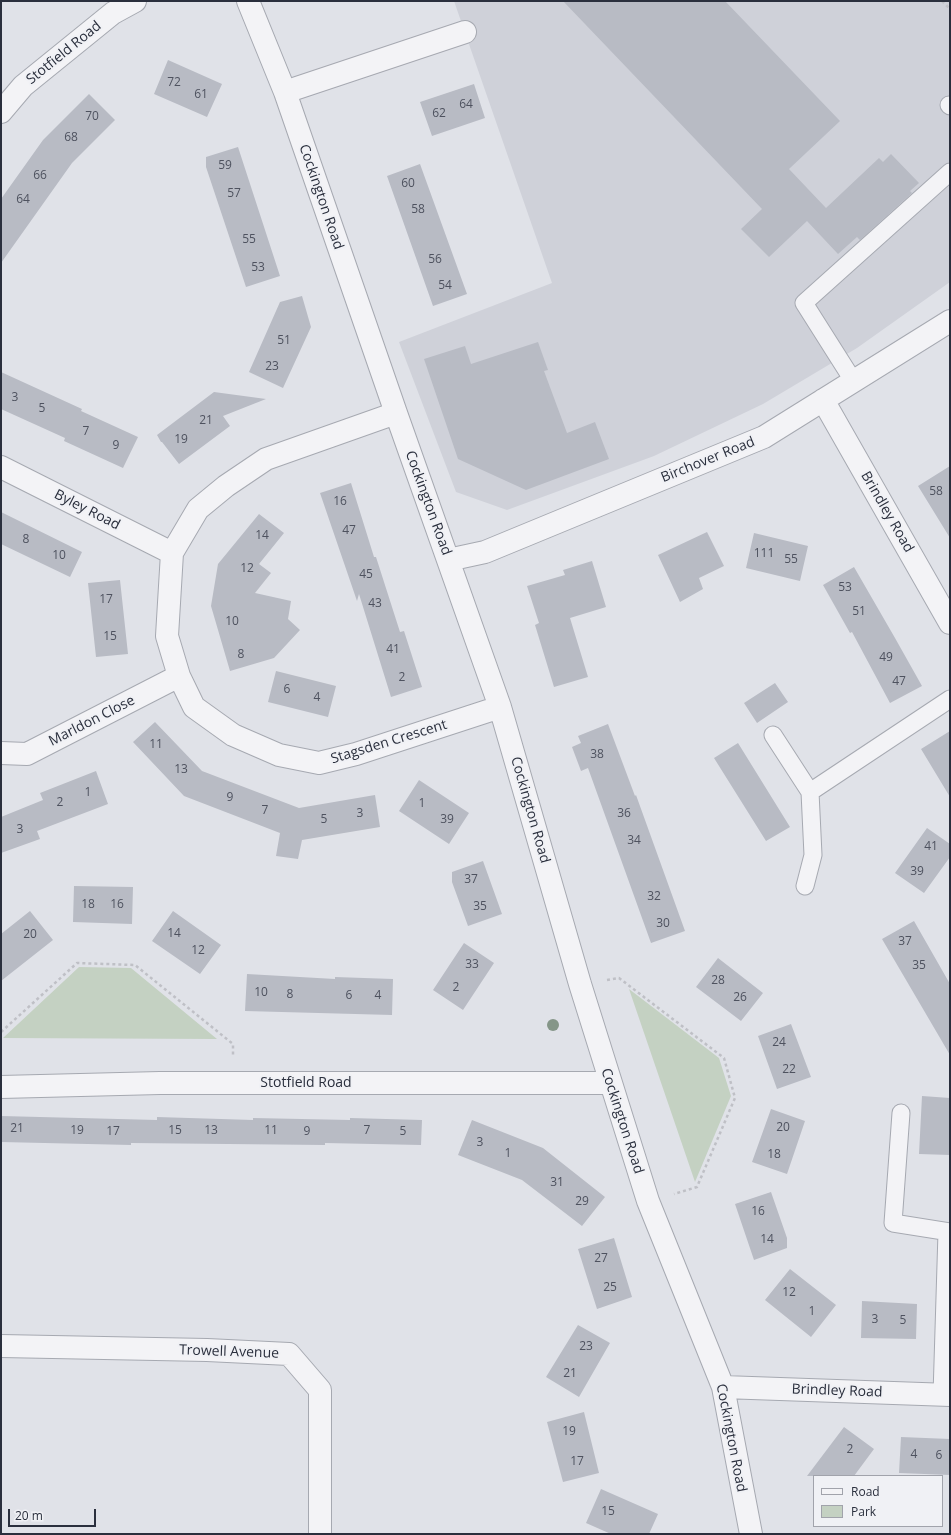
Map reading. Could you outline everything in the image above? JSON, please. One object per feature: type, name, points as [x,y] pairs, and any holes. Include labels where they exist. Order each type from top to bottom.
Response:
[{"type":"street","name":"Stotfield Road","points":[[1,112],[23,86],[113,13],[135,1]]},
{"type":"street","name":"Cockington Road","points":[[248,1],[285,92],[500,707],[580,984],[648,1202],[723,1387],[751,1534]]},
{"type":"street","points":[[285,92],[464,32]]},
{"type":"street","name":"Birchover Road","points":[[448,560],[484,552],[764,437],[950,321]]},
{"type":"street","name":"Brindley Road","points":[[823,400],[950,622]]},
{"type":"street","name":"Stagsden Crescent","points":[[396,413],[266,459],[226,486],[198,509],[172,553],[167,636],[180,676],[194,707],[233,735],[279,755],[319,763],[356,754],[500,707]]},
{"type":"street","name":"Byley Road","points":[[1,467],[172,553]]},
{"type":"street","name":"Marldon Close","points":[[1,754],[27,754],[180,676]]},
{"type":"street","name":"Stotfield Road","points":[[1,1087],[160,1083],[610,1083]]},
{"type":"street","name":"Trowell Avenue","points":[[1,1346],[207,1350],[289,1354],[320,1390],[320,1534]]},
{"type":"street","name":"Brindley Road","points":[[723,1387],[946,1395]]},
{"type":"lane","points":[[854,382],[804,303],[950,172]]},
{"type":"lane","points":[[810,792],[950,699]]},
{"type":"lane","points":[[773,735],[810,792],[813,855],[805,886]]},
{"type":"lane","points":[[901,1113],[893,1223],[949,1232],[946,1395]]},
{"type":"path","points":[[942,1],[950,9]]},
{"type":"path","points":[[1,1032],[77,963],[135,965],[233,1044],[232,1083]]},
{"type":"path","points":[[580,984],[619,978],[724,1058],[735,1098],[697,1187],[648,1202]]},
{"type":"shaded area","points":[[454,1],[950,1],[950,282],[857,348],[763,404],[654,456],[507,510],[456,492],[399,342],[552,283]]},
{"type":"green space","points":[[79,967],[131,968],[217,1039],[3,1038]]},
{"type":"green space","points":[[629,989],[719,1058],[731,1096],[695,1182]]},
{"type":"building","points":[[563,1],[725,1],[840,121],[789,169],[826,208],[879,158],[883,162],[891,154],[919,183],[910,191],[912,193],[860,240],[857,237],[838,254],[807,221],[769,257],[741,229],[762,209]]},
{"type":"building","points":[[168,60],[222,84],[207,117],[154,94]]},
{"type":"building","points":[[474,84],[485,118],[432,136],[420,102]]},
{"type":"building","points":[[89,94],[115,120],[72,163],[1,263],[1,199],[43,140]]},
{"type":"building","points":[[238,147],[280,276],[246,287],[206,167],[206,157]]},
{"type":"building","points":[[420,164],[467,294],[433,306],[387,176]]},
{"type":"building","points":[[302,296],[311,327],[283,388],[249,372],[280,302]]},
{"type":"building","points":[[538,342],[548,370],[544,371],[567,433],[595,422],[609,459],[526,490],[458,459],[424,359],[465,346],[471,364]]},
{"type":"building","points":[[1,372],[82,409],[81,411],[138,437],[123,468],[64,441],[65,438],[1,409]]},
{"type":"building","points":[[214,392],[266,399],[223,416],[230,426],[179,464],[157,435]]},
{"type":"building","points":[[950,466],[950,538],[918,486]]},
{"type":"building","points":[[351,483],[374,557],[376,557],[400,632],[404,631],[422,687],[391,697],[359,594],[357,601],[320,493]]},
{"type":"building","points":[[1,512],[82,552],[70,577],[1,544]]},
{"type":"building","points":[[259,514],[284,533],[259,564],[271,573],[255,593],[291,601],[288,619],[300,630],[274,658],[230,671],[211,606],[218,564]]},
{"type":"building","points":[[707,532],[724,566],[699,578],[703,589],[680,602],[658,555]]},
{"type":"building","points":[[754,533],[808,546],[800,581],[746,568]]},
{"type":"building","points":[[592,561],[606,607],[570,618],[588,677],[554,687],[535,625],[539,623],[527,586],[565,575],[563,570]]},
{"type":"building","points":[[854,567],[922,686],[890,703],[852,632],[850,633],[823,585]]},
{"type":"building","points":[[120,580],[128,654],[96,657],[88,583]]},
{"type":"building","points":[[276,671],[336,686],[328,717],[268,702]]},
{"type":"building","points":[[775,683],[788,702],[757,723],[744,703]]},
{"type":"building","points":[[155,722],[202,771],[299,808],[375,795],[380,827],[302,840],[298,859],[276,856],[280,833],[184,796],[133,742]]},
{"type":"building","points":[[608,724],[635,796],[636,795],[685,931],[651,943],[588,768],[581,771],[572,747],[581,743],[578,736]]},
{"type":"building","points":[[950,731],[950,797],[921,749]]},
{"type":"building","points":[[738,743],[790,827],[766,841],[714,758]]},
{"type":"building","points":[[96,771],[108,804],[37,831],[40,839],[1,853],[1,817],[43,800],[40,793]]},
{"type":"building","points":[[419,780],[469,813],[449,844],[399,811]]},
{"type":"building","points":[[927,828],[950,844],[950,857],[924,893],[895,873]]},
{"type":"building","points":[[483,861],[502,914],[468,926],[452,882],[452,872]]},
{"type":"building","points":[[74,886],[133,887],[132,924],[73,922]]},
{"type":"building","points":[[30,911],[53,940],[1,981],[1,934]]},
{"type":"building","points":[[173,911],[221,945],[200,974],[152,941]]},
{"type":"building","points":[[914,921],[950,984],[950,1055],[882,939]]},
{"type":"building","points":[[464,943],[494,963],[463,1010],[433,990]]},
{"type":"building","points":[[718,958],[763,993],[741,1021],[696,987]]},
{"type":"building","points":[[247,974],[335,979],[335,977],[393,979],[392,1015],[245,1011]]},
{"type":"building","points":[[791,1024],[811,1077],[777,1089],[758,1036]]},
{"type":"building","points":[[922,1096],[950,1098],[950,1155],[919,1154]]},
{"type":"building","points":[[771,1109],[805,1121],[787,1174],[752,1162]]},
{"type":"building","points":[[1,1116],[157,1120],[157,1117],[253,1120],[253,1118],[350,1120],[350,1118],[422,1120],[421,1145],[325,1143],[325,1145],[131,1143],[131,1145],[1,1142]]},
{"type":"building","points":[[472,1120],[543,1148],[605,1197],[582,1226],[522,1180],[458,1155]]},
{"type":"building","points":[[771,1192],[787,1238],[787,1248],[754,1260],[735,1204]]},
{"type":"building","points":[[614,1238],[632,1297],[597,1309],[578,1249]]},
{"type":"building","points":[[790,1269],[836,1305],[811,1337],[765,1300]]},
{"type":"building","points":[[862,1301],[917,1304],[916,1339],[861,1338]]},
{"type":"building","points":[[578,1325],[610,1343],[579,1397],[546,1377]]},
{"type":"building","points":[[584,1412],[599,1473],[563,1482],[547,1422]]},
{"type":"building","points":[[844,1427],[874,1449],[855,1475],[807,1476]]},
{"type":"building","points":[[901,1437],[950,1439],[950,1475],[899,1473]]},
{"type":"building","points":[[601,1489],[658,1514],[649,1534],[611,1534],[586,1523]]}]
